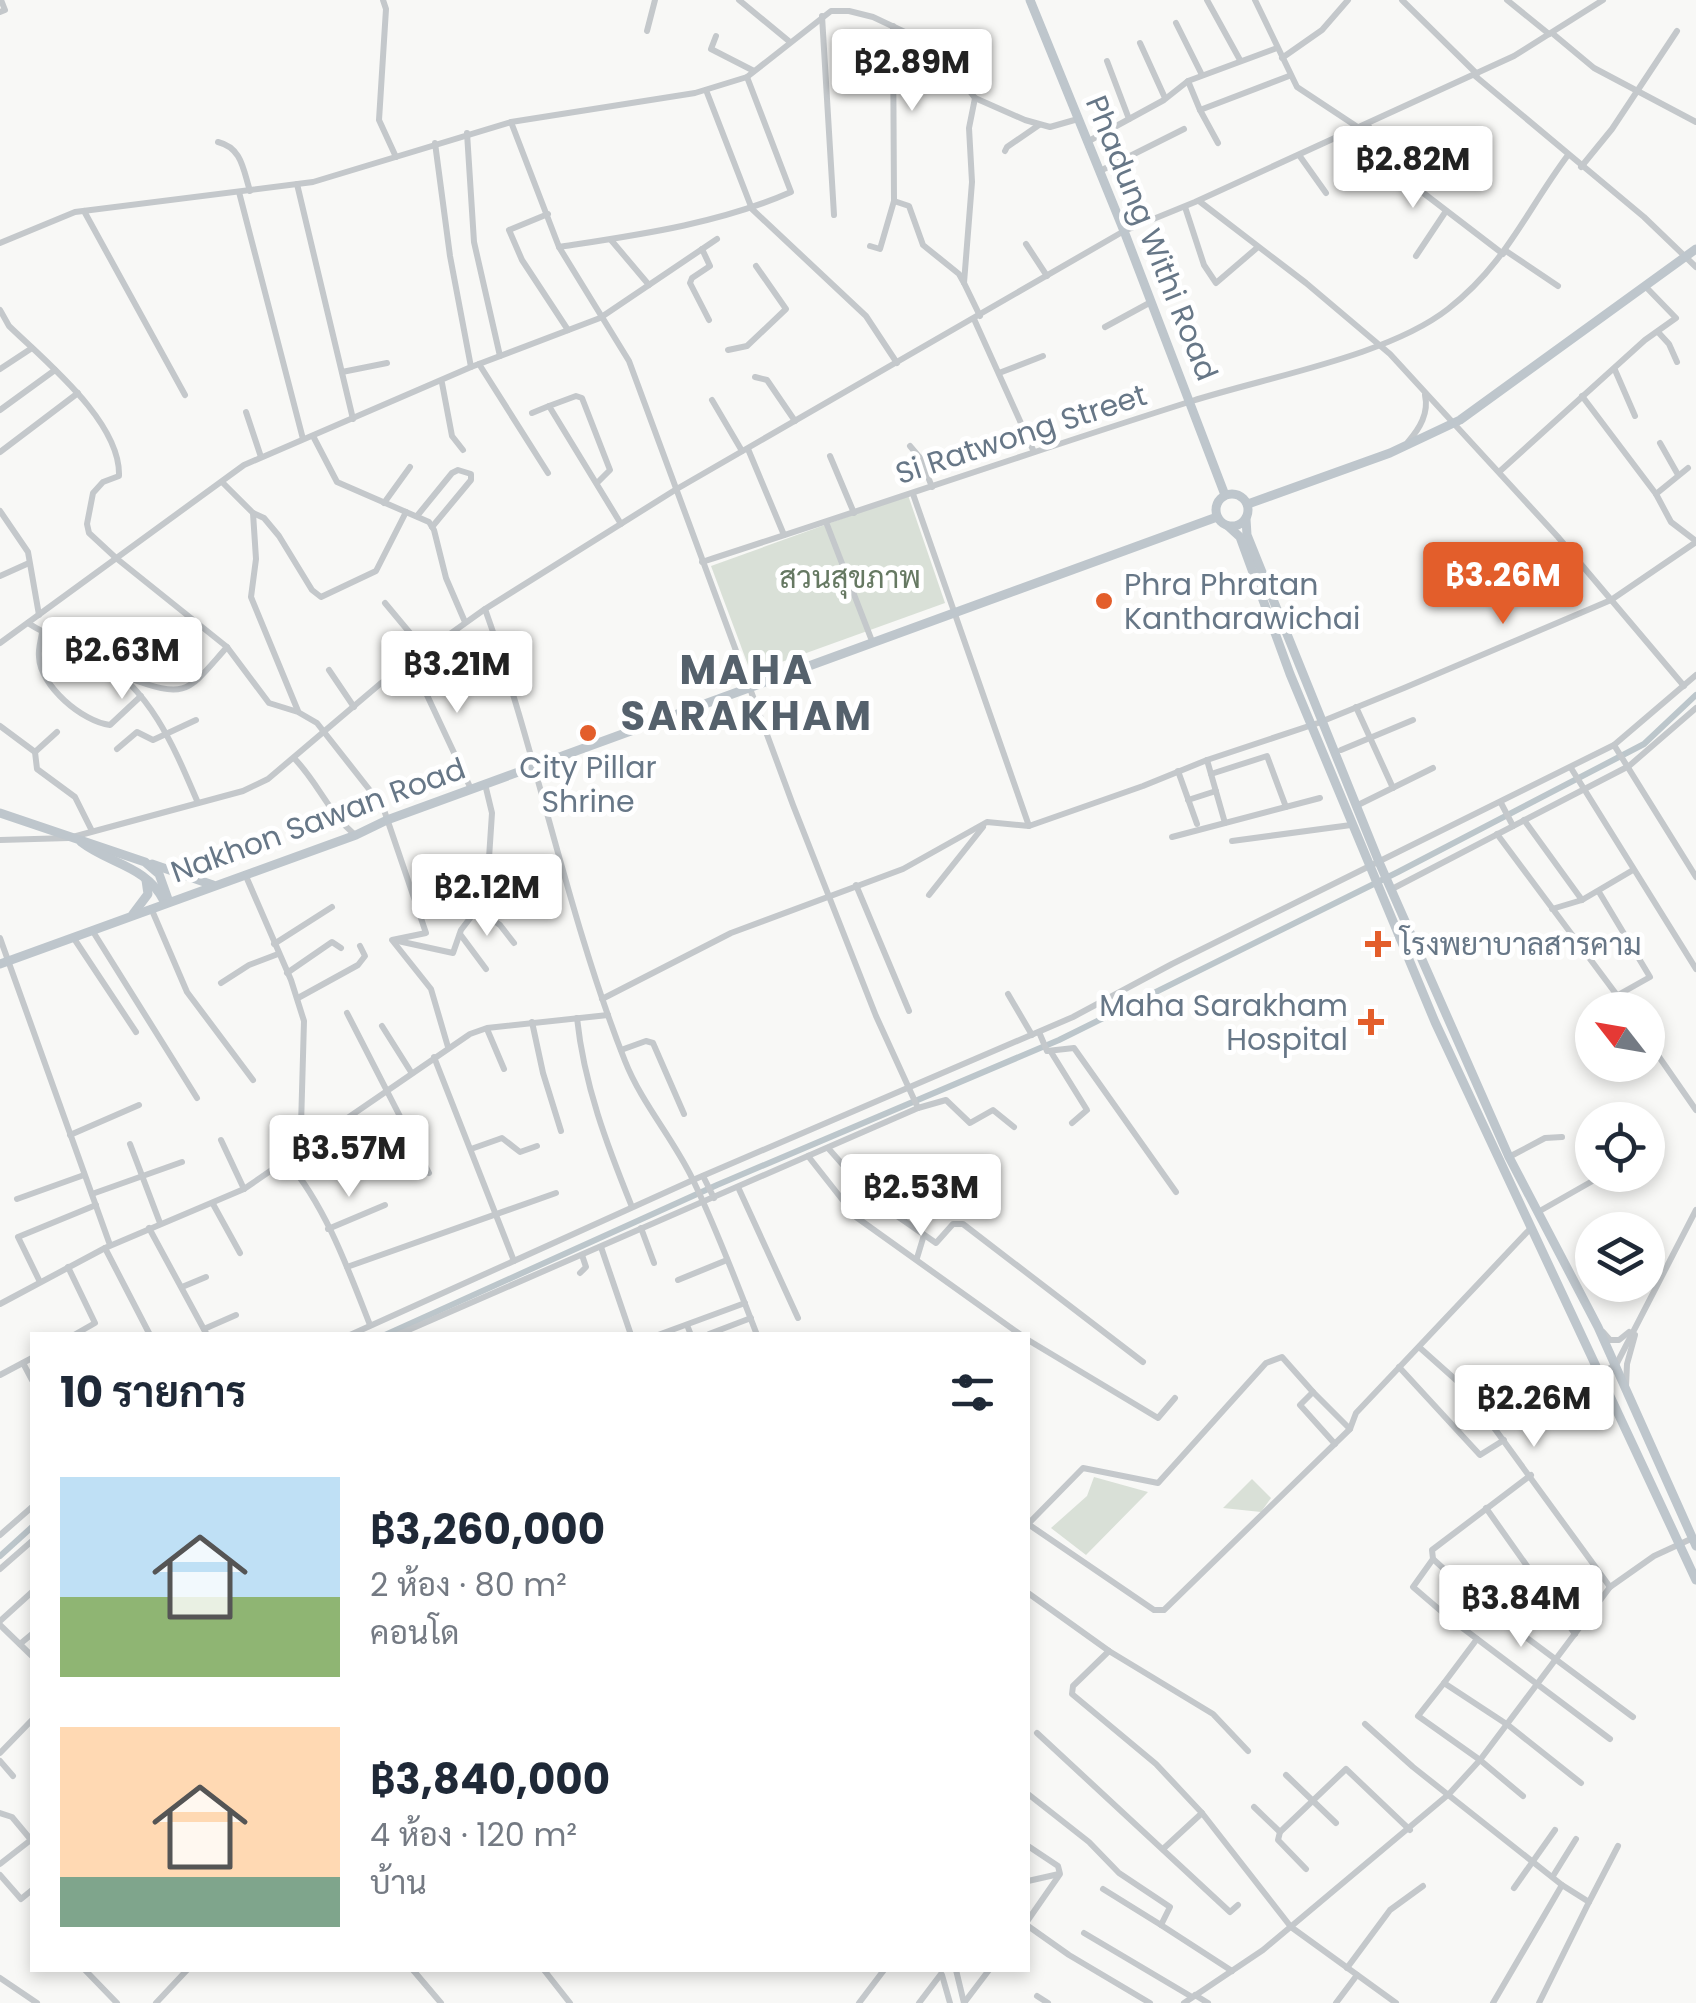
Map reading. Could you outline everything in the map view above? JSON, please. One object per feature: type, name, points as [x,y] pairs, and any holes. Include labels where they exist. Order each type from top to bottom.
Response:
[{"type":"main road","name":"Phadung Withi Road","points":[[1030,0],[1225,496]]},
{"type":"main road","points":[[1248,504],[1453,424],[1696,249]]},
{"type":"main road","points":[[1694,1542],[1616,1365],[1509,1156],[1317,723],[1240,537],[1217,517],[1217,505],[1225,496],[1241,496],[1248,504],[1247,534],[1317,723],[1351,824],[1377,888],[1530,1229],[1696,1580]]},
{"type":"main road","name":"Nakhon Sawan Road","points":[[3,963],[1217,517]]},
{"type":"main road","points":[[1228,526],[1238,526],[1246,519]]},
{"type":"main road","points":[[0,812],[75,840],[141,873],[167,902]]},
{"type":"main road","points":[[75,840],[99,844],[213,885]]},
{"type":"main road","points":[[145,862],[160,874],[167,902]]},
{"type":"main road","points":[[131,916],[148,894],[141,873]]},
{"type":"main road","points":[[1530,1229],[1542,1223]]},
{"type":"street","points":[[0,12],[5,10],[1,0]]},
{"type":"street","points":[[383,0],[386,9],[379,120],[396,156]]},
{"type":"street","points":[[646,31],[655,0]]},
{"type":"street","points":[[739,0],[790,42]]},
{"type":"street","points":[[1207,0],[1240,60]]},
{"type":"street","points":[[1255,0],[1297,88],[1363,126],[1408,182],[1504,253],[1558,286]]},
{"type":"street","points":[[1282,58],[1322,30],[1348,0]]},
{"type":"street","points":[[1402,0],[1476,75],[1644,217],[1696,267]]},
{"type":"street","points":[[1507,0],[1594,68],[1696,122]]},
{"type":"street","points":[[0,840],[75,840],[92,831],[243,791],[268,779],[406,665],[465,622],[675,490],[1124,231],[1476,75],[1603,0]]},
{"type":"street","points":[[0,244],[60,217],[84,211],[297,184],[511,122],[706,90],[751,74],[832,11],[849,10],[926,42],[942,54],[974,98],[1039,125],[1050,127],[1078,119]]},
{"type":"street","points":[[822,16],[834,214]]},
{"type":"street","points":[[1176,23],[1202,76]]},
{"type":"street","points":[[870,246],[880,248],[894,202],[893,26]]},
{"type":"street","points":[[1581,166],[1638,92],[1678,31]]},
{"type":"street","points":[[558,247],[752,209],[791,192],[751,74],[711,49],[716,36]]},
{"type":"street","points":[[1140,44],[1165,98]]},
{"type":"street","points":[[1086,142],[1188,81],[1277,48]]},
{"type":"street","points":[[1107,62],[1129,119]]},
{"type":"street","points":[[1200,110],[1290,76]]},
{"type":"street","points":[[1188,81],[1218,143]]},
{"type":"street","points":[[706,90],[752,209],[866,316],[897,363]]},
{"type":"street","points":[[964,283],[972,182],[969,128],[974,98]]},
{"type":"street","points":[[511,122],[558,247],[629,361],[876,1016],[917,1106]]},
{"type":"street","points":[[1005,152],[1007,146],[1039,125]]},
{"type":"street","points":[[1098,171],[1184,129]]},
{"type":"street","points":[[467,133],[474,242],[500,356]]},
{"type":"street","points":[[218,142],[232,145],[238,152],[250,191]]},
{"type":"street","points":[[436,143],[450,256],[475,366],[548,473]]},
{"type":"street","points":[[1300,155],[1326,193]]},
{"type":"street","name":"Si Ratwong Street","points":[[702,562],[1416,330],[1448,310],[1490,272],[1568,155]]},
{"type":"street","points":[[297,184],[353,419]]},
{"type":"street","points":[[239,192],[303,439]]},
{"type":"street","points":[[1199,201],[1380,344],[1499,472],[1684,686]]},
{"type":"street","points":[[894,202],[909,206],[923,245],[959,274],[1034,452]]},
{"type":"street","points":[[1185,207],[1204,265],[1216,283],[1258,247]]},
{"type":"street","points":[[84,211],[185,395]]},
{"type":"street","points":[[1416,256],[1446,211]]},
{"type":"street","points":[[548,214],[509,230],[522,260],[568,330]]},
{"type":"street","points":[[610,239],[649,285]]},
{"type":"street","points":[[2,639],[244,465],[475,366],[600,318],[717,239]]},
{"type":"street","points":[[1026,244],[1047,276]]},
{"type":"street","points":[[702,249],[710,266],[690,283],[709,320]]},
{"type":"street","points":[[728,350],[747,346],[786,309],[756,266]]},
{"type":"street","points":[[1499,472],[1645,340],[1676,318],[1646,287]]},
{"type":"street","points":[[1104,327],[1151,302]]},
{"type":"street","points":[[0,310],[9,326],[91,407],[107,435],[119,468],[118,476],[103,482],[93,494],[89,533],[227,647],[269,704],[298,712],[317,723],[383,807],[426,932],[392,940]]},
{"type":"street","points":[[0,332],[9,326]]},
{"type":"street","points":[[1658,332],[1670,344],[1677,362]]},
{"type":"street","points":[[0,369],[32,348]]},
{"type":"street","points":[[998,373],[1043,356]]},
{"type":"street","points":[[342,372],[387,363]]},
{"type":"street","points":[[0,410],[55,370]]},
{"type":"street","points":[[1615,370],[1635,416]]},
{"type":"street","points":[[755,377],[767,380],[795,421]]},
{"type":"street","points":[[442,383],[452,436],[464,450]]},
{"type":"street","points":[[0,452],[78,394]]},
{"type":"street","points":[[1404,446],[1426,411],[1424,394]]},
{"type":"street","points":[[532,414],[576,396],[582,398],[610,470],[597,483]]},
{"type":"street","points":[[602,998],[731,933],[902,870],[986,822],[1029,826],[1317,723],[1610,600],[1696,542],[1671,522],[1656,494],[1582,396]]},
{"type":"street","points":[[712,400],[745,450],[784,535]]},
{"type":"street","points":[[549,406],[621,524]]},
{"type":"street","points":[[246,412],[261,457]]},
{"type":"street","points":[[313,436],[337,482],[417,516],[432,527],[446,578],[465,622]]},
{"type":"street","points":[[1660,444],[1677,473]]},
{"type":"street","points":[[910,446],[921,459],[932,487]]},
{"type":"street","points":[[830,456],[854,512]]},
{"type":"street","points":[[384,503],[410,467]]},
{"type":"street","points":[[1656,494],[1677,473],[1688,468]]},
{"type":"street","points":[[417,516],[452,473],[458,470],[471,474],[469,482],[432,527]]},
{"type":"street","points":[[222,482],[253,514],[264,518],[312,590],[321,597],[376,571],[406,512]]},
{"type":"street","points":[[913,494],[1029,826]]},
{"type":"street","points":[[0,511],[21,537],[39,615]]},
{"type":"street","points":[[253,514],[256,559],[251,597],[298,712]]},
{"type":"street","points":[[826,522],[872,642]]},
{"type":"street","points":[[0,576],[29,563]]},
{"type":"street","points":[[385,603],[425,651]]},
{"type":"street","points":[[485,609],[621,1050],[638,1094],[693,1180],[756,1332]]},
{"type":"street","points":[[28,623],[121,674],[162,691],[176,692],[191,686],[227,647]]},
{"type":"street","points":[[42,633],[38,660],[46,676],[70,707],[91,721],[110,724],[141,696]]},
{"type":"street","points":[[121,674],[146,645]]},
{"type":"street","points":[[406,665],[426,693],[471,789]]},
{"type":"street","points":[[329,670],[354,707]]},
{"type":"street","points":[[121,674],[168,734],[198,804]]},
{"type":"street","points":[[357,1332],[693,1180],[1037,1034],[1370,871],[1614,745],[1696,675]]},
{"type":"street","points":[[1356,707],[1394,788]]},
{"type":"street","points":[[1390,885],[1629,766],[1695,712]]},
{"type":"street","points":[[117,749],[138,732],[153,740],[196,720]]},
{"type":"street","points":[[1341,750],[1414,720]]},
{"type":"street","points":[[0,726],[34,752],[37,770],[76,796],[92,831]]},
{"type":"street","points":[[34,752],[57,732]]},
{"type":"street","points":[[1614,745],[1696,876]]},
{"type":"street","points":[[1211,774],[1267,756],[1286,807]]},
{"type":"street","points":[[294,758],[321,790],[335,818],[356,836]]},
{"type":"street","points":[[1206,760],[1224,823]]},
{"type":"street","points":[[1356,806],[1434,768]]},
{"type":"street","points":[[1571,768],[1695,967]]},
{"type":"street","points":[[1178,772],[1197,824]]},
{"type":"street","points":[[392,940],[453,953],[487,888],[492,813],[485,784]]},
{"type":"street","points":[[1188,800],[1216,791]]},
{"type":"street","points":[[1172,838],[1320,798]]},
{"type":"street","points":[[1501,803],[1513,826]]},
{"type":"street","points":[[1524,820],[1582,900]]},
{"type":"street","points":[[929,894],[986,822]]},
{"type":"street","points":[[1232,842],[1351,824]]},
{"type":"street","points":[[1497,834],[1615,992]]},
{"type":"street","points":[[1552,909],[1599,892],[1634,870]]},
{"type":"street","points":[[245,874],[304,1021],[301,1126],[307,1144]]},
{"type":"street","points":[[856,886],[909,1010]]},
{"type":"street","points":[[1599,892],[1650,977],[1625,992]]},
{"type":"street","points":[[274,944],[332,907]]},
{"type":"street","points":[[151,908],[187,992],[252,1080]]},
{"type":"street","points":[[477,909],[500,925],[514,942]]},
{"type":"street","points":[[92,930],[198,1098]]},
{"type":"street","points":[[460,934],[486,969]]},
{"type":"street","points":[[73,937],[136,1032]]},
{"type":"street","points":[[0,938],[3,963],[92,1194],[108,1246],[149,1332]]},
{"type":"street","points":[[392,940],[431,989],[448,1047]]},
{"type":"street","points":[[287,973],[332,942],[340,948]]},
{"type":"street","points":[[298,999],[358,964],[365,954],[360,946]]},
{"type":"street","points":[[221,983],[249,965],[278,954]]},
{"type":"street","points":[[298,999],[343,979]]},
{"type":"street","points":[[1008,994],[1087,1110],[1072,1122]]},
{"type":"street","points":[[347,1013],[429,1173]]},
{"type":"street","points":[[0,1304],[108,1246],[244,1189],[434,1056],[487,1028],[608,1014]]},
{"type":"street","points":[[577,1018],[584,1070],[595,1111],[632,1208]]},
{"type":"street","points":[[532,1022],[561,1131]]},
{"type":"street","points":[[382,1026],[411,1072]]},
{"type":"street","points":[[487,1028],[504,1069]]},
{"type":"street","points":[[621,1050],[646,1041],[653,1043],[684,1114]]},
{"type":"street","points":[[1049,1052],[1074,1048],[1176,1192]]},
{"type":"street","points":[[434,1056],[514,1262]]},
{"type":"street","points":[[1665,1065],[1696,1110]]},
{"type":"street","points":[[409,1332],[917,1106],[946,1100],[970,1124],[993,1110],[1014,1127]]},
{"type":"street","points":[[70,1135],[139,1105]]},
{"type":"street","points":[[1509,1156],[1545,1138],[1562,1137]]},
{"type":"street","points":[[470,1150],[502,1138],[520,1152],[537,1146]]},
{"type":"street","points":[[221,1140],[244,1189]]},
{"type":"street","points":[[130,1144],[160,1223]]},
{"type":"street","points":[[828,1148],[874,1200],[924,1236],[936,1243],[954,1224],[963,1224],[1143,1362]]},
{"type":"street","points":[[808,1156],[850,1210],[1017,1332]]},
{"type":"street","points":[[287,1161],[303,1180],[328,1229],[370,1325]]},
{"type":"street","points":[[92,1194],[182,1162]]},
{"type":"street","points":[[17,1198],[84,1175]]},
{"type":"street","points":[[703,1176],[714,1198]]},
{"type":"street","points":[[738,1187],[798,1318]]},
{"type":"street","points":[[1537,1212],[1575,1191]]},
{"type":"street","points":[[347,1267],[556,1193]]},
{"type":"street","points":[[214,1204],[240,1252]]},
{"type":"street","points":[[40,1282],[18,1237],[96,1205]]},
{"type":"street","points":[[328,1229],[385,1205]]},
{"type":"street","points":[[1599,1374],[1616,1365],[1696,1210]]},
{"type":"street","points":[[150,1228],[206,1332],[236,1315]]},
{"type":"street","points":[[641,1228],[654,1263]]},
{"type":"street","points":[[1030,1525],[1154,1610],[1164,1610],[1350,1430],[1356,1414],[1530,1229]]},
{"type":"street","points":[[917,1258],[924,1236]]},
{"type":"street","points":[[601,1246],[630,1332]]},
{"type":"street","points":[[580,1273],[586,1268],[582,1256]]},
{"type":"street","points":[[678,1280],[727,1260]]},
{"type":"street","points":[[68,1267],[96,1324],[80,1332]]},
{"type":"street","points":[[182,1287],[206,1277]]},
{"type":"street","points":[[667,1332],[745,1303]]},
{"type":"street","points":[[1598,1328],[1610,1340],[1619,1340],[1626,1337],[1642,1315]]},
{"type":"street","points":[[1626,1388],[1627,1364],[1642,1315]]},
{"type":"street","points":[[714,1332],[751,1318]]},
{"type":"street","points":[[687,1325],[690,1332]]},
{"type":"street","points":[[1030,1341],[1158,1418],[1175,1398]]},
{"type":"street","points":[[1419,1347],[1465,1388],[1610,1587]]},
{"type":"street","points":[[1030,1522],[1083,1468],[1158,1483],[1266,1363],[1282,1356],[1350,1430]]},
{"type":"street","points":[[0,1375],[30,1359]]},
{"type":"street","points":[[23,1363],[30,1376]]},
{"type":"street","points":[[1399,1367],[1480,1455],[1504,1440]]},
{"type":"street","points":[[1313,1392],[1300,1406],[1335,1444]]},
{"type":"street","points":[[1531,1475],[1432,1550],[1433,1560],[1413,1587],[1610,1738]]},
{"type":"street","points":[[1486,1508],[1575,1634]]},
{"type":"street","points":[[0,1533],[30,1509]]},
{"type":"street","points":[[0,1568],[30,1542]]},
{"type":"street","points":[[1184,2003],[1291,1927],[1410,1830],[1480,1760],[1610,1587],[1628,1572],[1679,1545],[1694,1542]]},
{"type":"street","points":[[1433,1560],[1488,1609],[1633,1717]]},
{"type":"street","points":[[30,1594],[0,1623],[30,1654]]},
{"type":"street","points":[[1030,1594],[1109,1651],[1214,1714],[1248,1750]]},
{"type":"street","points":[[20,1644],[30,1636]]},
{"type":"street","points":[[1477,1639],[1418,1716],[1523,1796]]},
{"type":"street","points":[[1109,1651],[1073,1686],[1072,1694],[1156,1764],[1202,1813],[1291,1927],[1396,2003]]},
{"type":"street","points":[[1444,1683],[1508,1725],[1581,1783]]},
{"type":"street","points":[[0,1752],[30,1722]]},
{"type":"street","points":[[1364,1724],[1552,1877],[1589,1902]]},
{"type":"street","points":[[1037,1732],[1230,1912],[1238,1905]]},
{"type":"street","points":[[0,1761],[13,1776]]},
{"type":"street","points":[[1306,1869],[1278,1840],[1280,1832],[1346,1769],[1410,1830]]},
{"type":"street","points":[[1286,1775],[1336,1823]]},
{"type":"street","points":[[1030,1796],[1089,1842],[1118,1873],[1170,1907],[1161,1925]]},
{"type":"street","points":[[1254,1807],[1280,1832]]},
{"type":"street","points":[[0,1813],[8,1814],[30,1838]]},
{"type":"street","points":[[1163,1849],[1202,1813]]},
{"type":"street","points":[[1514,1888],[1555,1830]]},
{"type":"street","points":[[1552,1877],[1576,1840]]},
{"type":"street","points":[[0,1864],[30,1842]]},
{"type":"street","points":[[1539,2003],[1618,1846]]},
{"type":"street","points":[[1030,1847],[1058,1866],[1060,1874],[1030,1920]]},
{"type":"street","points":[[1030,1881],[1060,1874]]},
{"type":"street","points":[[0,1876],[21,1899],[30,1892]]},
{"type":"street","points":[[1494,2003],[1562,1884]]},
{"type":"street","points":[[1347,1968],[1390,1910],[1423,1886]]},
{"type":"street","points":[[1103,1889],[1232,1971]]},
{"type":"street","points":[[1030,1925],[1069,1955],[1150,2003]]},
{"type":"street","points":[[1084,1933],[1208,2003]]},
{"type":"street","points":[[88,1972],[117,2003]]},
{"type":"street","points":[[156,2003],[185,1972]]},
{"type":"street","points":[[415,1972],[441,2003]]},
{"type":"street","points":[[546,1972],[570,2003]]},
{"type":"street","points":[[858,2003],[882,1972]]},
{"type":"street","points":[[918,2003],[940,1972]]},
{"type":"street","points":[[940,1972],[950,2003]]},
{"type":"street","points":[[956,1972],[964,2003]]},
{"type":"street","points":[[964,2003],[988,1972]]},
{"type":"street","points":[[1336,2003],[1357,1976]]},
{"type":"street","points":[[0,1978],[37,2003]]},
{"type":"street","points":[[1037,1996],[1048,2003]]},
{"type":"green space","name":"สวนสุขภาพ","points":[[908,495],[945,603],[751,673],[711,566]]},
{"type":"green space","points":[[1094,1477],[1148,1492],[1086,1555],[1051,1528],[1087,1496]]},
{"type":"green space","points":[[1252,1479],[1271,1498],[1261,1512],[1223,1508]]},
{"type":"waterway","points":[[392,1332],[717,1185],[1059,1040],[1398,872],[1644,744],[1696,695]]},
{"type":"waterway","points":[[0,1556],[30,1529]]},
{"type":"place","name":"Phra Phratan Kantharawichai","points":[[1104,601]]},
{"type":"place","name":"City Pillar Shrine","points":[[588,733]]},
{"type":"place","name":"โรงพยาบาลสารคาม","points":[[1378,944]]},
{"type":"place","name":"Maha Sarakham Hospital","points":[[1371,1022]]},
{"type":"district","name":"MAHA SARAKHAM","points":[[747,693]]}]
